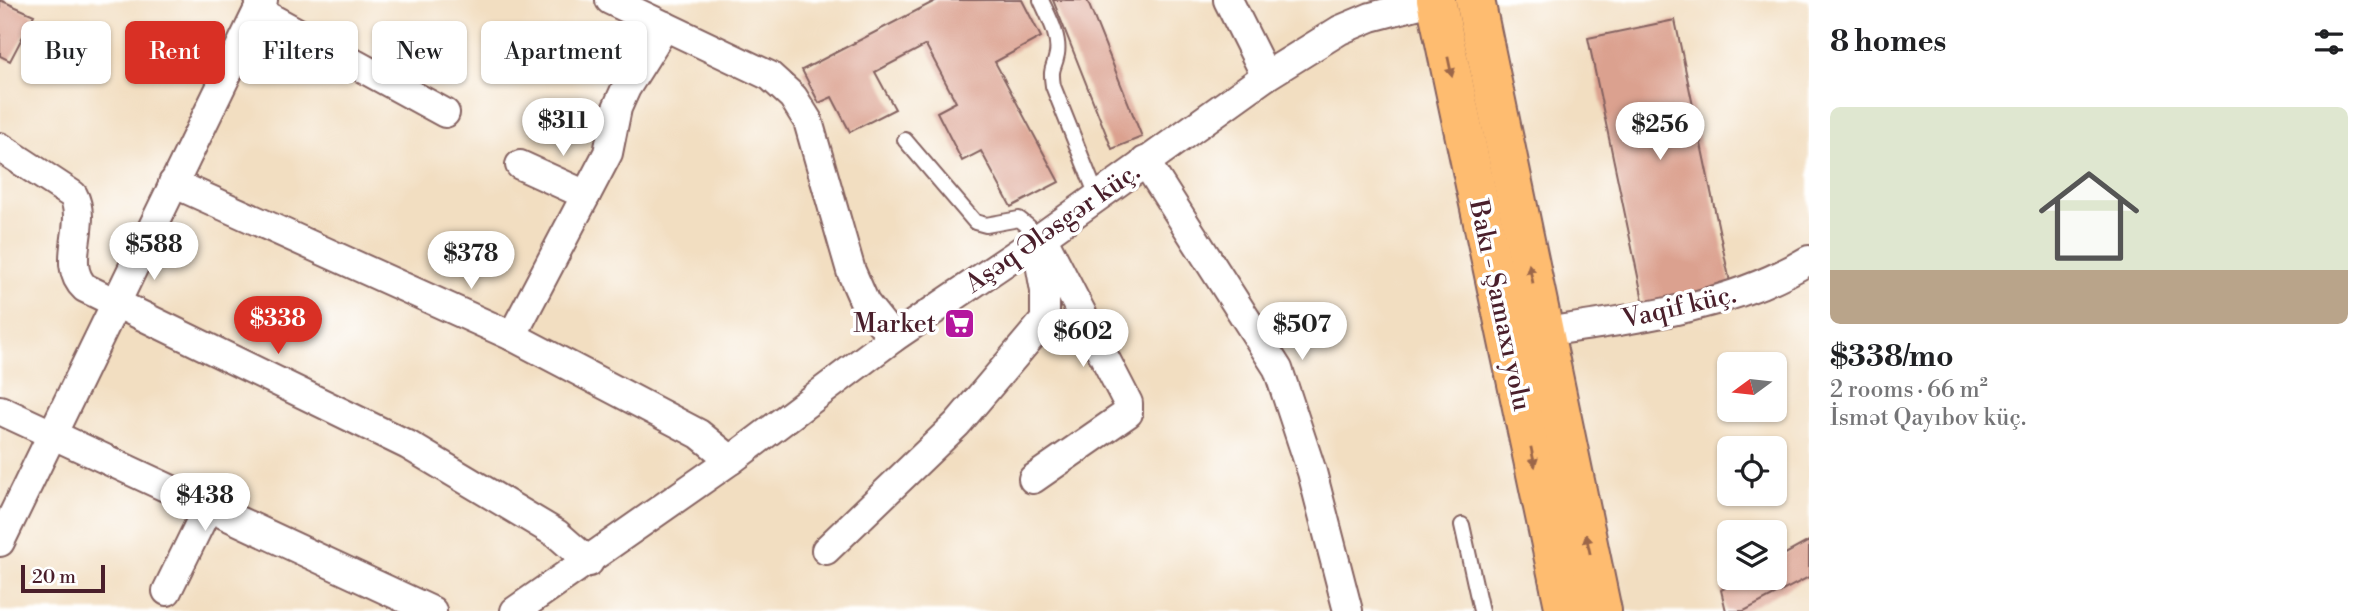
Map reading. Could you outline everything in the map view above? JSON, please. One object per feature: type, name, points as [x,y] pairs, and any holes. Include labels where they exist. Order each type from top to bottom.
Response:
[{"type":"highway","name":"Bakı - Şamaxı yolu","points":[[1436,0],[1565,611]]},
{"type":"highway","name":"Bakı - Şamaxı yolu","points":[[1475,0],[1602,611]]},
{"type":"street","points":[[610,0],[770,76],[793,97],[808,121],[851,271],[865,303],[892,338]]},
{"type":"street","points":[[1227,0],[1266,76]]},
{"type":"street","name":"Aşəq Ələsgər küç.","points":[[515,611],[589,562],[731,460],[892,338],[1039,239],[1266,76],[1383,7],[1436,0]]},
{"type":"street","points":[[0,542],[260,6],[445,113]]},
{"type":"street","points":[[512,336],[608,153],[617,108],[626,88],[665,26]]},
{"type":"street","points":[[0,147],[73,195],[79,206],[74,268],[78,281],[116,305],[408,445],[557,534],[589,562]]},
{"type":"street","points":[[1145,161],[1278,369],[1312,472],[1348,611]]},
{"type":"street","points":[[520,165],[586,195]]},
{"type":"street","points":[[173,183],[512,336],[699,433],[731,460]]},
{"type":"street","points":[[1033,479],[1128,413],[1128,402],[1039,239]]},
{"type":"street","points":[[826,550],[957,424],[1045,320],[1045,291],[1039,239]]},
{"type":"street","name":"Vaqif küç.","points":[[1544,332],[1620,321],[1726,298],[1778,278],[1809,260]]},
{"type":"street","points":[[0,410],[432,611]]},
{"type":"street","points":[[167,591],[208,507]]},
{"type":"lane","points":[[1041,0],[1055,35],[1057,54],[1050,69],[1053,86],[1097,196]]},
{"type":"lane","points":[[905,140],[975,222],[986,225],[1019,219],[1039,239]]},
{"type":"lane","points":[[1462,525],[1481,611]]},
{"type":"building","points":[[0,0],[34,15],[31,21],[21,21],[21,40],[10,61],[0,56]]},
{"type":"building","points":[[937,0],[1022,0],[1041,37],[995,62],[1059,182],[1011,207],[981,151],[962,161],[937,112],[956,102],[926,45],[875,72],[895,109],[850,132],[832,97],[819,103],[802,70]]},
{"type":"building","points":[[1053,0],[1087,0],[1142,137],[1112,149]]},
{"type":"building","points":[[1675,20],[1731,287],[1644,305],[1588,38]]},
{"type":"building","points":[[1809,541],[1809,577],[1787,589],[1787,553]]},
{"type":"building","points":[[1721,590],[1784,590],[1744,611],[1726,611]]},
{"type":"place","name":"Market","points":[[959,323]]}]
